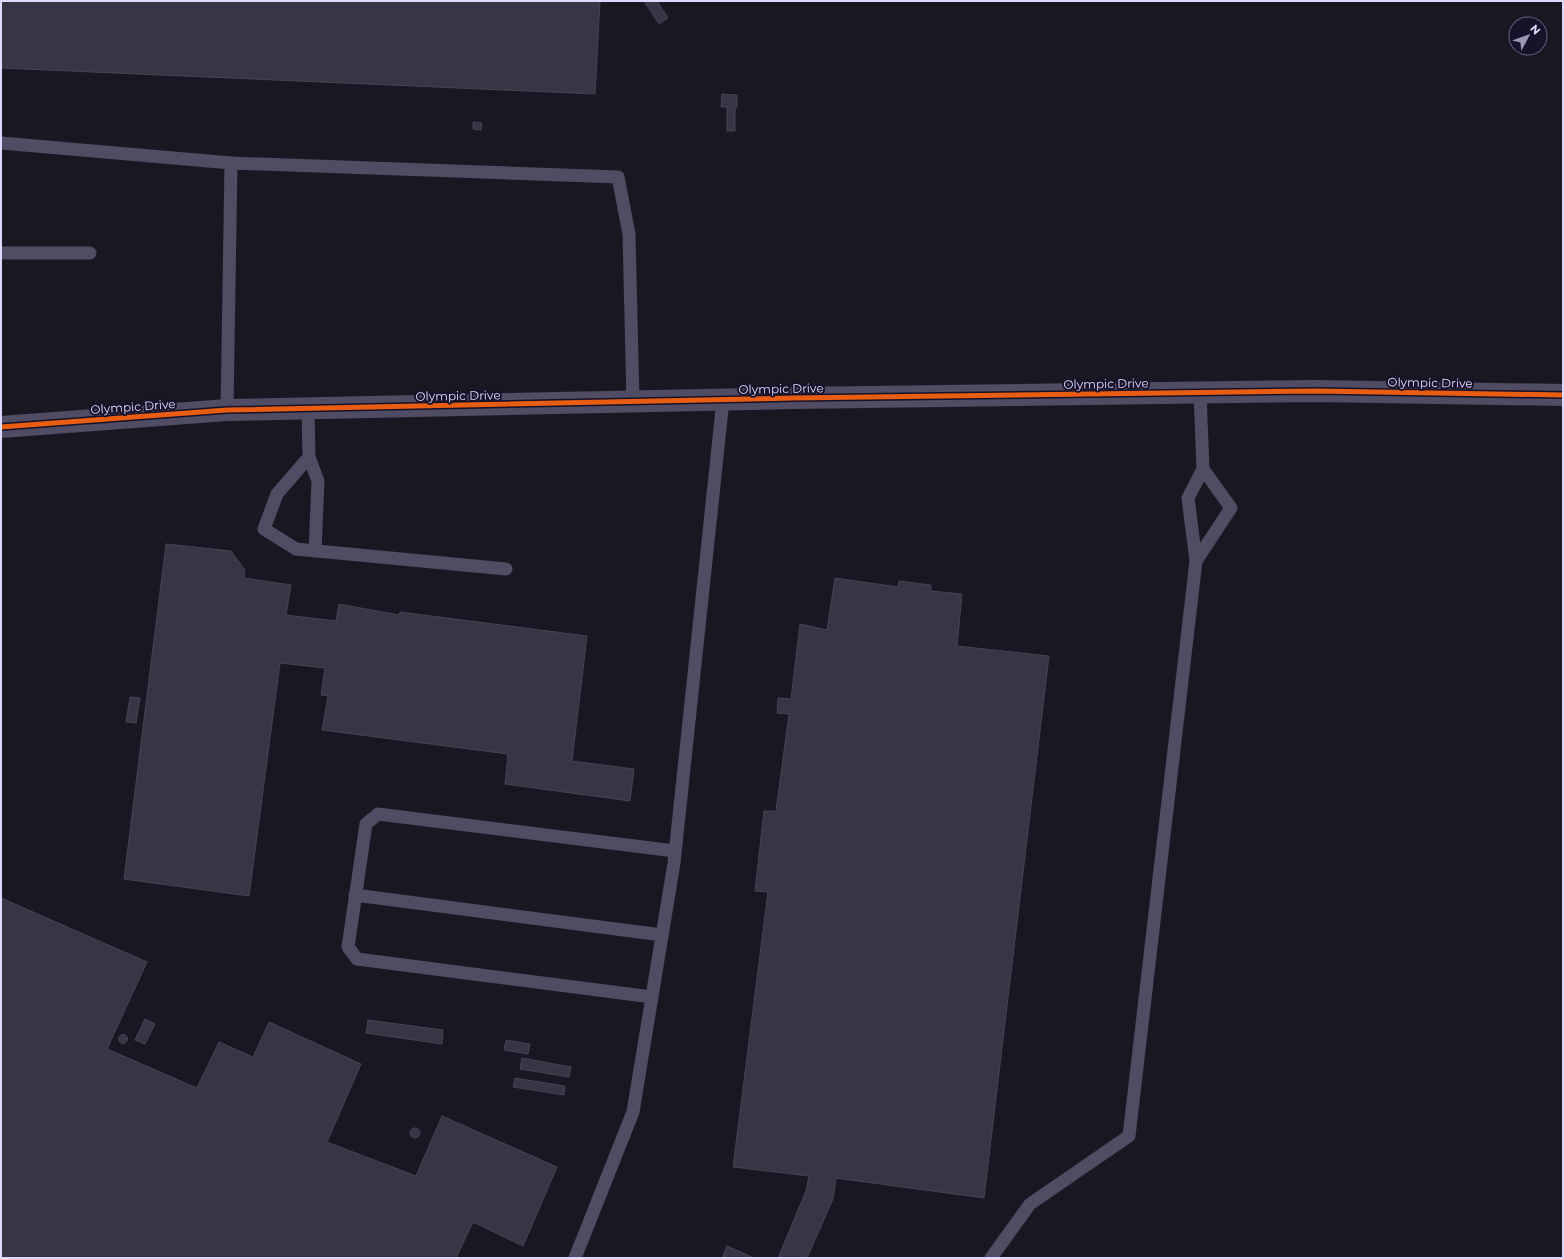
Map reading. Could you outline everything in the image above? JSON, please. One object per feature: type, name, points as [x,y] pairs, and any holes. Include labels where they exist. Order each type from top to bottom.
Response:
[{"type":"street","name":"Olympic Drive","points":[[1,427],[227,410],[723,400],[1316,391],[1563,395]]},
{"type":"lane","points":[[1,144],[231,163],[618,177],[630,234],[633,402]]},
{"type":"lane","points":[[227,410],[231,163]]},
{"type":"lane","points":[[1,253],[90,253]]},
{"type":"lane","points":[[1196,561],[1231,508],[1204,469],[1200,393]]},
{"type":"lane","points":[[575,1258],[633,1112],[675,851],[723,400]]},
{"type":"lane","points":[[308,409],[309,457],[318,481],[315,551]]},
{"type":"lane","points":[[309,457],[277,494],[264,529],[296,549],[506,569]]},
{"type":"lane","points":[[991,1258],[1030,1204],[1129,1136],[1196,561],[1188,498],[1204,469]]},
{"type":"lane","points":[[652,997],[357,959],[348,947],[366,824],[378,814],[675,851]]},
{"type":"lane","points":[[355,895],[662,936]]},
{"type":"building","points":[[1,1],[600,1],[595,94],[1,68]]},
{"type":"building","points":[[644,1],[657,1],[668,18],[659,24]]},
{"type":"building","points":[[722,94],[737,95],[737,107],[735,107],[735,131],[727,131],[727,107],[721,107]]},
{"type":"building","points":[[473,122],[482,123],[481,130],[473,129]]},
{"type":"building","points":[[166,544],[231,551],[245,570],[244,578],[291,585],[286,615],[336,621],[339,604],[399,615],[400,612],[587,636],[572,761],[634,769],[630,801],[505,784],[508,754],[322,730],[328,696],[321,695],[325,668],[280,663],[249,896],[124,879]]},
{"type":"building","points":[[835,578],[898,587],[899,581],[931,585],[931,591],[962,594],[957,646],[1049,656],[984,1198],[836,1178],[833,1199],[807,1258],[778,1258],[806,1191],[809,1176],[733,1167],[768,892],[755,891],[764,811],[776,811],[789,714],[777,713],[778,698],[791,699],[800,624],[827,630]]},
{"type":"building","points":[[130,697],[140,698],[136,723],[126,722]]},
{"type":"building","points":[[1,898],[147,962],[107,1049],[197,1088],[219,1042],[253,1057],[269,1022],[361,1064],[327,1142],[416,1176],[442,1116],[557,1167],[523,1246],[473,1222],[456,1258],[1,1258]]},
{"type":"building","points":[[145,1019],[155,1024],[145,1044],[135,1040]]},
{"type":"building","points":[[368,1020],[443,1030],[442,1044],[366,1033]]},
{"type":"building","points":[[121,1035],[125,1035],[127,1039],[125,1043],[121,1043],[119,1041],[119,1037]]},
{"type":"building","points":[[506,1040],[530,1044],[528,1054],[504,1050]]},
{"type":"building","points":[[522,1058],[571,1067],[569,1077],[520,1069]]},
{"type":"building","points":[[515,1078],[565,1086],[564,1095],[513,1087]]},
{"type":"building","points":[[413,1128],[417,1128],[420,1133],[417,1138],[413,1138],[410,1135],[410,1131]]},
{"type":"building","points":[[727,1246],[754,1258],[722,1258]]},
{"type":"cycle path","points":[[1,427],[227,410],[794,398],[1316,391],[1563,395]]}]
